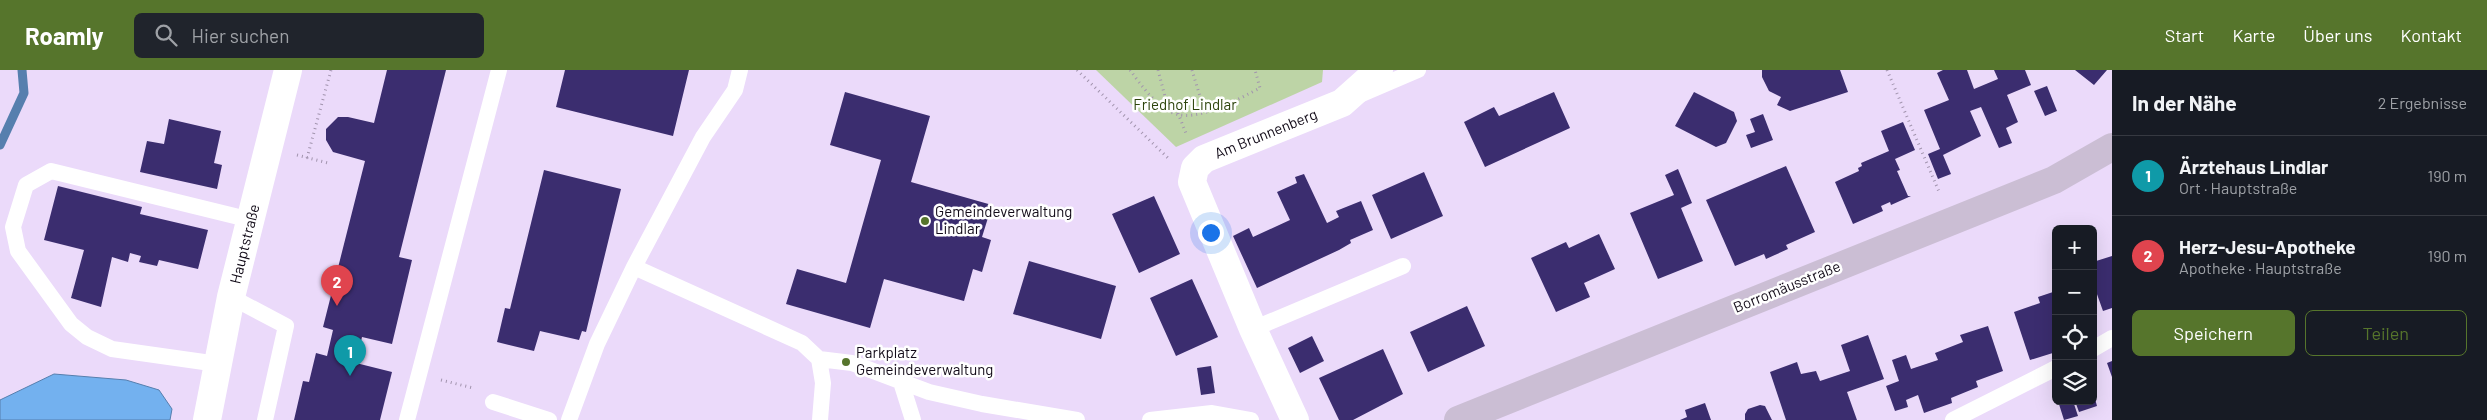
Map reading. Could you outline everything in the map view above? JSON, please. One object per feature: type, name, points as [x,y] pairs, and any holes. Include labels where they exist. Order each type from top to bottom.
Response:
[{"type":"street","name":"Hauptstraße","points":[[207,420],[232,297],[288,70]]},
{"type":"street","name":"Am Brunnenberg","points":[[1192,182],[1195,168],[1204,160],[1342,103],[1379,70]]},
{"type":"street","name":"Borromäusstraße","points":[[1458,420],[2054,180],[2112,147]]},
{"type":"street","points":[[1192,182],[1253,329],[1295,420]]},
{"type":"lane","points":[[407,420],[499,70]]},
{"type":"lane","points":[[569,420],[597,344],[634,267],[703,137],[735,90],[740,70]]},
{"type":"lane","points":[[1342,103],[1418,70]]},
{"type":"lane","points":[[218,364],[112,349],[87,337],[71,324],[18,251],[13,227],[26,185],[51,171],[251,220]]},
{"type":"lane","points":[[1253,329],[1403,266]]},
{"type":"lane","points":[[634,267],[802,343],[820,359],[852,363],[929,392],[982,404],[1077,420]]},
{"type":"lane","points":[[232,297],[286,326],[265,420]]},
{"type":"lane","points":[[2097,347],[2112,338]]},
{"type":"lane","points":[[820,359],[823,383],[820,420]]},
{"type":"lane","points":[[1953,420],[2052,370]]},
{"type":"lane","points":[[901,382],[913,420]]},
{"type":"lane","points":[[493,402],[549,420]]},
{"type":"lane","points":[[1150,420],[1212,413],[1251,420]]},
{"type":"path","points":[[307,158],[331,70]]},
{"type":"path","points":[[1077,70],[1192,182]]},
{"type":"path","points":[[1130,70],[1149,94],[1174,113],[1205,113],[1260,88],[1255,70]]},
{"type":"path","points":[[1158,70],[1168,109]]},
{"type":"path","points":[[1192,70],[1205,113]]},
{"type":"path","points":[[1887,70],[1951,221]]},
{"type":"path","points":[[419,374],[476,389]]},
{"type":"green space","name":"Friedhof Lindlar","points":[[1096,70],[1323,70],[1322,82],[1176,147]]},
{"type":"water","points":[[54,374],[126,380],[159,390],[172,409],[170,420],[0,420],[0,400]]},
{"type":"building","points":[[387,70],[446,70],[399,257],[412,260],[392,344],[362,337],[356,363],[392,372],[380,420],[294,420],[303,381],[309,382],[316,353],[327,356],[333,330],[323,327],[365,161],[333,152],[326,140],[326,129],[338,117],[348,117],[374,123]]},
{"type":"building","points":[[565,70],[689,70],[673,136],[556,107]]},
{"type":"building","points":[[1762,70],[1840,70],[1848,92],[1790,111],[1777,105],[1781,97],[1769,91],[1762,77]]},
{"type":"building","points":[[1943,70],[1967,70],[1974,89],[1998,79],[1994,70],[2025,70],[2031,85],[2007,95],[2018,122],[2006,128],[2012,143],[1999,148],[1981,107],[1970,111],[1981,136],[1943,155],[1951,174],[1938,179],[1928,154],[1940,149],[1924,110],[1949,100],[1937,73]]},
{"type":"building","points":[[2075,70],[2107,70],[2094,85]]},
{"type":"building","points":[[2047,86],[2057,111],[2045,116],[2034,91]]},
{"type":"building","points":[[845,92],[930,116],[911,182],[992,205],[982,237],[991,240],[982,272],[973,269],[964,301],[884,279],[870,328],[786,304],[797,269],[846,283],[881,160],[830,145]]},
{"type":"building","points":[[1554,92],[1570,128],[1485,167],[1464,122],[1494,107],[1499,116]]},
{"type":"building","points":[[1694,92],[1734,112],[1737,121],[1726,143],[1716,147],[1675,126]]},
{"type":"building","points":[[1763,114],[1773,140],[1751,148],[1746,135],[1755,132],[1750,119]]},
{"type":"building","points":[[169,119],[221,131],[214,163],[222,165],[217,189],[140,172],[147,141],[164,144]]},
{"type":"building","points":[[1903,122],[1915,150],[1895,159],[1900,170],[1897,171],[1908,196],[1911,196],[1891,205],[1890,202],[1881,206],[1883,211],[1853,224],[1835,182],[1859,171],[1858,168],[1862,166],[1861,163],[1889,151],[1881,131]]},
{"type":"building","points":[[1786,166],[1815,232],[1786,245],[1788,249],[1766,259],[1764,254],[1735,266],[1706,200]]},
{"type":"building","points":[[1678,169],[1692,203],[1681,208],[1703,261],[1658,279],[1630,213],[1674,195],[1665,175]]},
{"type":"building","points":[[544,170],[621,189],[586,332],[582,331],[579,340],[540,331],[534,351],[497,342],[505,308],[510,309]]},
{"type":"building","points":[[1424,172],[1443,216],[1391,239],[1372,195]]},
{"type":"building","points":[[1304,174],[1327,223],[1339,217],[1336,211],[1361,201],[1373,230],[1350,240],[1351,243],[1339,250],[1257,288],[1233,236],[1249,228],[1253,237],[1290,220],[1277,192],[1297,183],[1295,177]]},
{"type":"building","points":[[58,186],[142,207],[140,214],[208,230],[198,269],[159,260],[157,266],[139,262],[141,256],[130,253],[128,262],[112,257],[101,307],[71,298],[84,250],[44,240]]},
{"type":"building","points":[[1154,196],[1180,254],[1139,273],[1112,214]]},
{"type":"building","points":[[1599,234],[1615,269],[1584,283],[1590,297],[1556,312],[1531,258],[1566,242],[1569,248]]},
{"type":"building","points":[[2112,256],[2112,308],[2103,311],[2097,294],[2097,261]]},
{"type":"building","points":[[1029,261],[1116,286],[1101,339],[1013,314]]},
{"type":"building","points":[[1192,279],[1218,337],[1176,356],[1150,298]]},
{"type":"building","points":[[2052,292],[2052,353],[2030,360],[2014,312],[2040,303],[2038,297]]},
{"type":"building","points":[[1467,306],[1485,346],[1428,372],[1410,332]]},
{"type":"building","points":[[1988,326],[2003,371],[1976,381],[1978,387],[1951,398],[1952,403],[1924,413],[1918,395],[1906,400],[1908,407],[1895,411],[1886,386],[1899,381],[1892,360],[1906,355],[1911,369],[1938,360],[1935,353],[1963,342],[1960,335]]},
{"type":"building","points":[[1868,335],[1884,379],[1847,392],[1857,420],[1786,420],[1770,372],[1797,362],[1801,374],[1816,371],[1820,381],[1850,371],[1841,345]]},
{"type":"building","points":[[1312,336],[1324,361],[1300,373],[1288,348]]},
{"type":"building","points":[[1383,349],[1403,394],[1353,420],[1339,420],[1319,378]]},
{"type":"building","points":[[2112,361],[2112,377],[2107,363]]},
{"type":"building","points":[[1211,366],[1215,393],[1201,395],[1197,368]]},
{"type":"building","points":[[1705,403],[1711,420],[1680,420],[1687,417],[1685,410]]},
{"type":"building","points":[[1760,405],[1765,406],[1772,420],[1745,420],[1745,414],[1748,409]]},
{"type":"building","points":[[2059,405],[2074,405],[2078,416],[2064,420]]},
{"type":"building","points":[[2076,405],[2097,405],[2097,406],[2079,412]]},
{"type":"waterway","points":[[0,145],[24,93],[22,70]]},
{"type":"place","name":"Gemeindeverwaltung Lindlar","points":[[925,221]]},
{"type":"place","name":"Herz-Jesu-Apotheke","points":[[337,306]]},
{"type":"place","name":"Parkplatz Gemeindeverwaltung","points":[[846,362]]},
{"type":"place","name":"Ärztehaus Lindlar","points":[[350,376]]}]
